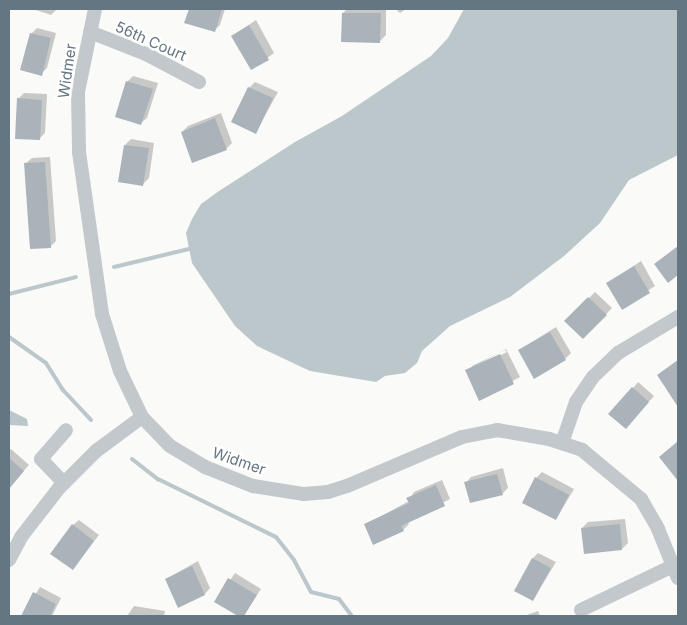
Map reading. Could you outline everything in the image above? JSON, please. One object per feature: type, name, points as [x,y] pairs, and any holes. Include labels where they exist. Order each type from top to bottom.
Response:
[{"type":"street","name":"Widmer","points":[[95,9],[78,92],[79,152],[102,314],[120,371],[142,417],[170,446],[204,467],[253,486],[304,494],[328,492],[462,438],[497,430],[524,432],[582,450],[641,499],[676,572]]},
{"type":"street","name":"56th Court","points":[[90,32],[160,61],[199,82]]},
{"type":"street","points":[[562,443],[576,402],[593,377],[618,353],[678,317]]},
{"type":"street","points":[[9,560],[37,514],[64,483],[96,451],[142,417]]},
{"type":"street","points":[[64,483],[41,459],[66,430]]},
{"type":"street","points":[[581,610],[676,572]]},
{"type":"shaded area","points":[[464,9],[678,9],[678,155],[629,180],[600,223],[564,256],[510,297],[450,326],[422,351],[417,363],[405,373],[385,376],[376,382],[310,371],[257,346],[235,326],[192,263],[186,233],[201,204],[295,142],[342,116],[431,56],[448,38]]},
{"type":"shaded area","points":[[9,410],[27,419],[28,426],[9,425]]},
{"type":"building","points":[[189,9],[222,9],[215,32],[184,23]]},
{"type":"building","points":[[342,13],[381,13],[380,43],[341,42]]},
{"type":"building","points":[[249,25],[269,60],[251,70],[231,36]]},
{"type":"building","points":[[30,33],[51,38],[42,76],[20,70]]},
{"type":"building","points":[[126,81],[153,89],[141,125],[115,117]]},
{"type":"building","points":[[248,87],[273,98],[256,134],[231,122]]},
{"type":"building","points":[[17,98],[42,100],[40,140],[15,139]]},
{"type":"building","points":[[215,118],[227,150],[192,163],[181,132]]},
{"type":"building","points":[[124,145],[149,148],[143,186],[118,182]]},
{"type":"building","points":[[45,162],[51,248],[30,249],[24,163]]},
{"type":"building","points":[[678,246],[678,275],[668,283],[654,264]]},
{"type":"building","points":[[634,266],[650,293],[622,310],[606,283]]},
{"type":"building","points":[[588,297],[607,315],[583,339],[564,321]]},
{"type":"building","points":[[550,332],[566,360],[534,379],[518,350]]},
{"type":"building","points":[[500,354],[514,384],[479,401],[465,370]]},
{"type":"building","points":[[678,360],[678,407],[657,375]]},
{"type":"building","points":[[632,387],[649,402],[626,429],[608,414]]},
{"type":"building","points":[[678,441],[678,481],[659,457]]},
{"type":"building","points":[[9,458],[24,471],[9,489]]},
{"type":"building","points":[[497,474],[503,495],[470,503],[464,482]]},
{"type":"building","points":[[535,477],[569,495],[556,520],[522,503]]},
{"type":"building","points":[[436,485],[445,506],[401,526],[404,531],[373,545],[364,524],[409,503],[406,498]]},
{"type":"building","points":[[72,524],[94,541],[73,570],[50,554]]},
{"type":"building","points":[[620,524],[622,550],[584,554],[581,528]]},
{"type":"building","points":[[532,558],[551,568],[533,601],[514,591]]},
{"type":"building","points":[[192,566],[205,595],[178,608],[165,579]]},
{"type":"building","points":[[228,578],[257,595],[244,616],[238,616],[214,602]]},
{"type":"building","points":[[33,592],[56,604],[50,616],[21,616]]},
{"type":"waterway","points":[[114,267],[189,249]]},
{"type":"waterway","points":[[9,294],[76,277]]},
{"type":"waterway","points":[[9,337],[46,363],[63,390],[91,420]]},
{"type":"waterway","points":[[132,459],[158,479],[276,537],[294,560],[311,592],[339,599],[352,616]]}]
